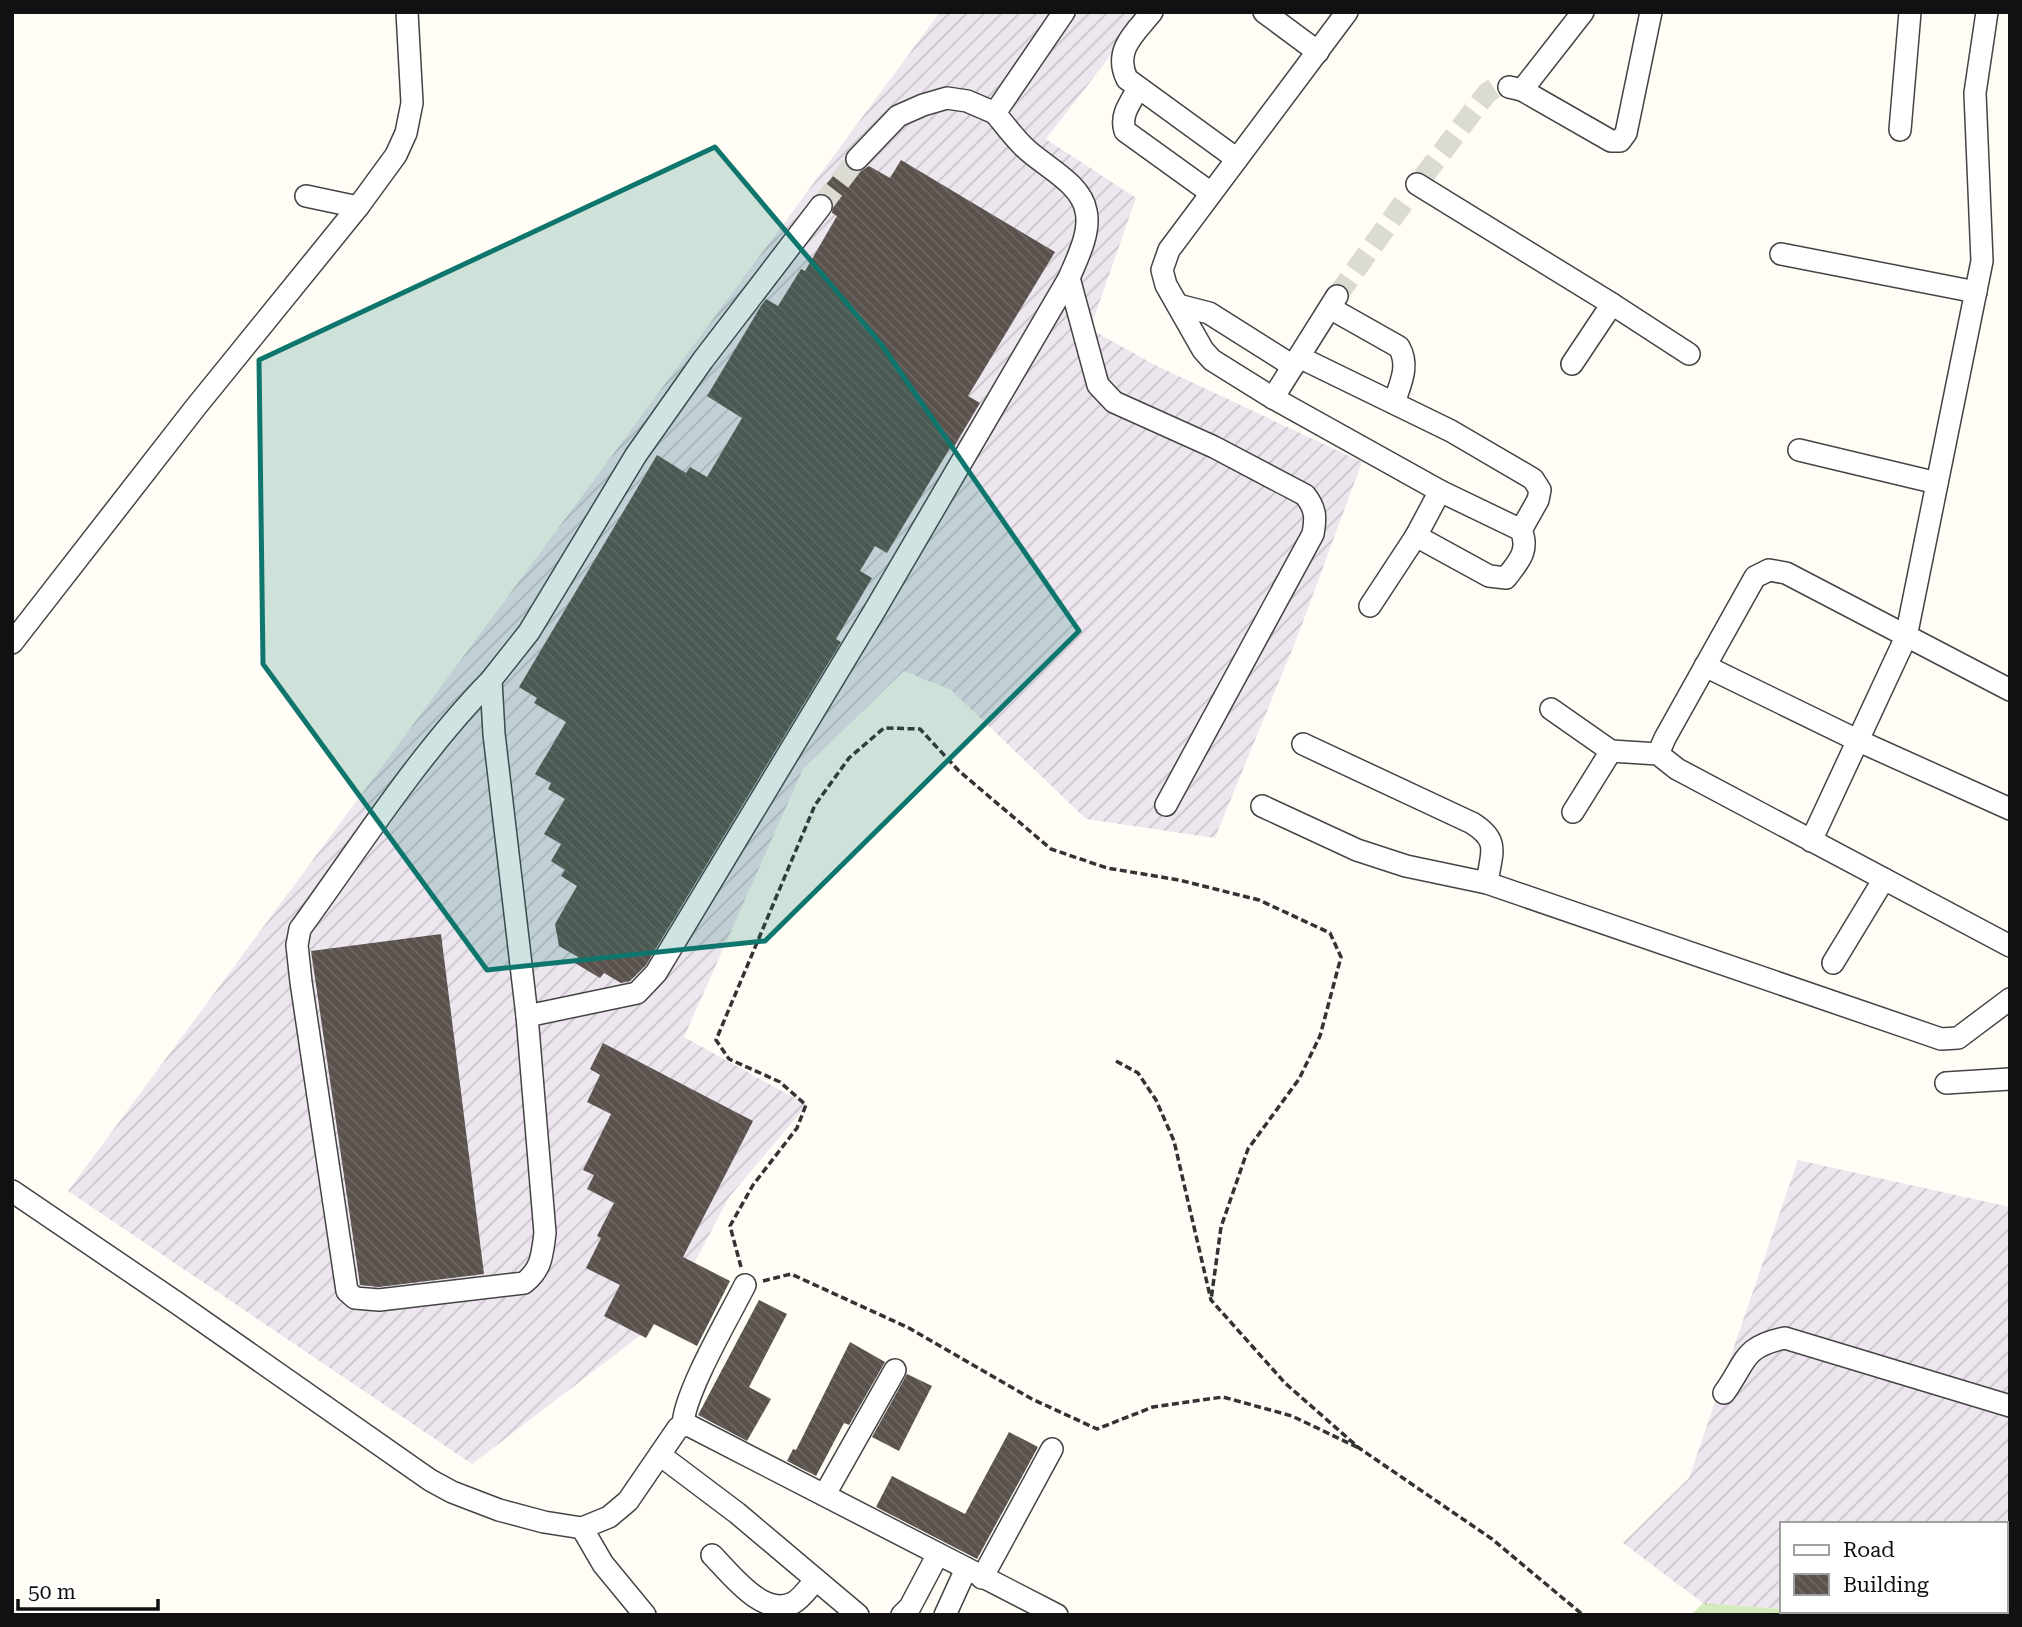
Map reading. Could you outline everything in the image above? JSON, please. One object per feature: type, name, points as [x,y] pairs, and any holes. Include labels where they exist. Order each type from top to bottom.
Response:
[{"type":"street","points":[[12,643],[396,155],[406,133],[412,103],[407,12]]},
{"type":"street","points":[[995,113],[1064,12]]},
{"type":"street","points":[[1152,12],[1126,44],[1121,60],[1127,79],[1237,159]]},
{"type":"street","points":[[1264,12],[1318,52]]},
{"type":"street","points":[[1347,12],[1169,250],[1162,270],[1166,285],[1203,350],[1212,360],[1273,398],[1440,491],[1521,530],[1524,538],[1523,556],[1506,578],[1489,576],[1416,536]]},
{"type":"street","points":[[1583,12],[1515,88],[1611,141],[1620,141],[1626,134],[1651,12]]},
{"type":"street","points":[[1900,130],[1910,12]]},
{"type":"street","points":[[1811,841],[1906,637],[1982,261],[1975,93],[1987,12]]},
{"type":"street","points":[[1138,89],[1122,122],[1125,131],[1212,193]]},
{"type":"street","points":[[527,1016],[637,993],[656,973],[868,622],[1069,278],[1085,233],[1087,211],[1078,194],[1062,177],[1024,148],[995,113],[967,101],[947,98],[923,105],[898,116],[858,159]]},
{"type":"street","points":[[1416,185],[1689,354]]},
{"type":"street","points":[[306,197],[358,206]]},
{"type":"street","points":[[491,680],[496,747],[527,1016],[545,1233],[541,1261],[534,1275],[524,1283],[392,1299],[355,1298],[349,1296],[301,982],[297,945],[300,929],[425,758],[529,632],[636,455],[703,360],[821,206]]},
{"type":"street","points":[[1781,254],[1976,292]]},
{"type":"street","points":[[1069,278],[1098,384],[1114,402],[1225,453],[1305,495],[1314,506],[1313,534],[1166,805]]},
{"type":"street","points":[[1273,398],[1334,302],[1399,347],[1404,356],[1405,370],[1394,403]]},
{"type":"street","points":[[1572,364],[1612,304]]},
{"type":"street","points":[[1178,305],[1209,313],[1296,361],[1394,403],[1451,431],[1533,479],[1540,490],[1538,500],[1521,530]]},
{"type":"street","points":[[1800,450],[1937,483]]},
{"type":"street","points":[[1370,606],[1416,536],[1440,491]]},
{"type":"street","points":[[1658,754],[1755,577],[1769,569],[1786,573],[2010,690]]},
{"type":"street","points":[[1705,666],[1859,741],[2010,809]]},
{"type":"street","points":[[1551,709],[1611,751],[1658,754],[1677,769],[2010,946]]},
{"type":"street","points":[[1303,744],[1486,832],[1492,844],[1487,883]]},
{"type":"street","points":[[1573,812],[1611,751]]},
{"type":"street","points":[[1262,806],[1357,850],[1406,866],[1487,883],[1941,1039],[1958,1038],[2010,999]]},
{"type":"street","points":[[1833,963],[1884,879]]},
{"type":"street","points":[[1946,1083],[2010,1079]]},
{"type":"street","points":[[12,1191],[430,1480],[452,1492],[499,1510],[544,1522],[582,1528],[610,1517],[628,1501],[683,1424]]},
{"type":"street","points":[[683,1424],[683,1413],[695,1384],[745,1284]]},
{"type":"street","points":[[1724,1393],[1749,1352],[1764,1342],[1785,1338],[2010,1406]]},
{"type":"street","points":[[825,1494],[895,1370]]},
{"type":"street","points":[[683,1424],[825,1494],[1056,1615]]},
{"type":"street","points":[[945,1615],[974,1574],[1052,1449]]},
{"type":"street","points":[[660,1455],[737,1513],[858,1615]]},
{"type":"street","points":[[582,1528],[603,1564],[645,1615]]},
{"type":"street","points":[[903,1614],[938,1554]]},
{"type":"street","points":[[712,1555],[760,1602],[778,1607],[794,1603],[816,1580]]},
{"type":"path","points":[[1211,1300],[1221,1227],[1248,1149],[1299,1079],[1320,1036],[1341,957],[1329,933],[1259,900],[1180,880],[1107,868],[1051,849],[959,771],[920,729],[884,728],[849,758],[815,805],[716,1040],[729,1059],[780,1082],[806,1105],[797,1128],[753,1185],[730,1226],[745,1284],[791,1274],[909,1328],[1032,1399],[1097,1429],[1153,1407],[1223,1397],[1292,1416],[1359,1448]]},
{"type":"path","points":[[1116,1060],[1138,1073],[1156,1100],[1174,1141],[1211,1300],[1285,1383],[1359,1448],[1492,1539],[1583,1615]]},
{"type":"highlighted area","points":[[715,147],[881,344],[1079,631],[765,941],[487,970],[263,664],[259,360]]},
{"type":"shaded area","points":[[940,12],[1144,12],[1046,139],[1136,198],[1090,329],[1155,365],[1362,462],[1298,635],[1215,838],[1086,819],[951,690],[904,671],[803,769],[684,1037],[807,1105],[729,1197],[667,1315],[472,1464],[68,1191]]},
{"type":"shaded area","points":[[1798,1160],[2010,1207],[2010,1615],[1830,1613],[2008,1613],[2008,1522],[1780,1522],[1780,1609],[1703,1603],[1623,1543],[1689,1478]]},
{"type":"green space","points":[[1703,1603],[1780,1609],[1780,1613],[1853,1615],[1691,1615]]},
{"type":"building","points":[[901,160],[1055,252],[968,396],[980,403],[952,450],[950,448],[887,553],[875,546],[860,571],[872,578],[836,639],[841,642],[646,965],[630,981],[621,983],[604,973],[600,978],[575,963],[578,957],[559,946],[555,924],[577,886],[561,876],[565,870],[551,861],[561,844],[544,834],[565,799],[548,789],[551,783],[535,774],[566,722],[534,703],[537,698],[519,687],[657,455],[686,473],[690,467],[707,477],[742,418],[707,396],[766,299],[778,306],[801,269],[805,271],[837,216],[832,213],[833,202],[829,196],[818,194],[844,163],[853,172],[869,166],[890,178]]},
{"type":"building","points":[[441,934],[484,1274],[379,1287],[360,1285],[311,951]]},
{"type":"building","points":[[603,1043],[753,1121],[683,1257],[730,1281],[697,1346],[654,1324],[646,1338],[604,1316],[620,1285],[586,1268],[601,1238],[597,1236],[614,1203],[587,1189],[594,1175],[583,1170],[611,1114],[587,1102],[600,1075],[590,1069]]},
{"type":"building","points":[[759,1300],[787,1314],[749,1387],[771,1399],[747,1441],[698,1415]]},
{"type":"building","points":[[850,1342],[885,1362],[849,1425],[844,1423],[816,1476],[787,1461],[793,1449],[796,1450]]},
{"type":"building","points":[[907,1374],[932,1386],[899,1451],[872,1437]]},
{"type":"building","points":[[1009,1432],[1038,1447],[977,1559],[876,1507],[892,1476],[965,1514]]},
{"type":"tunnel","points":[[1423,177],[1487,93],[1496,87],[1509,87]]},
{"type":"tunnel","points":[[821,206],[857,159]]},
{"type":"tunnel","points":[[1337,296],[1409,195]]}]
